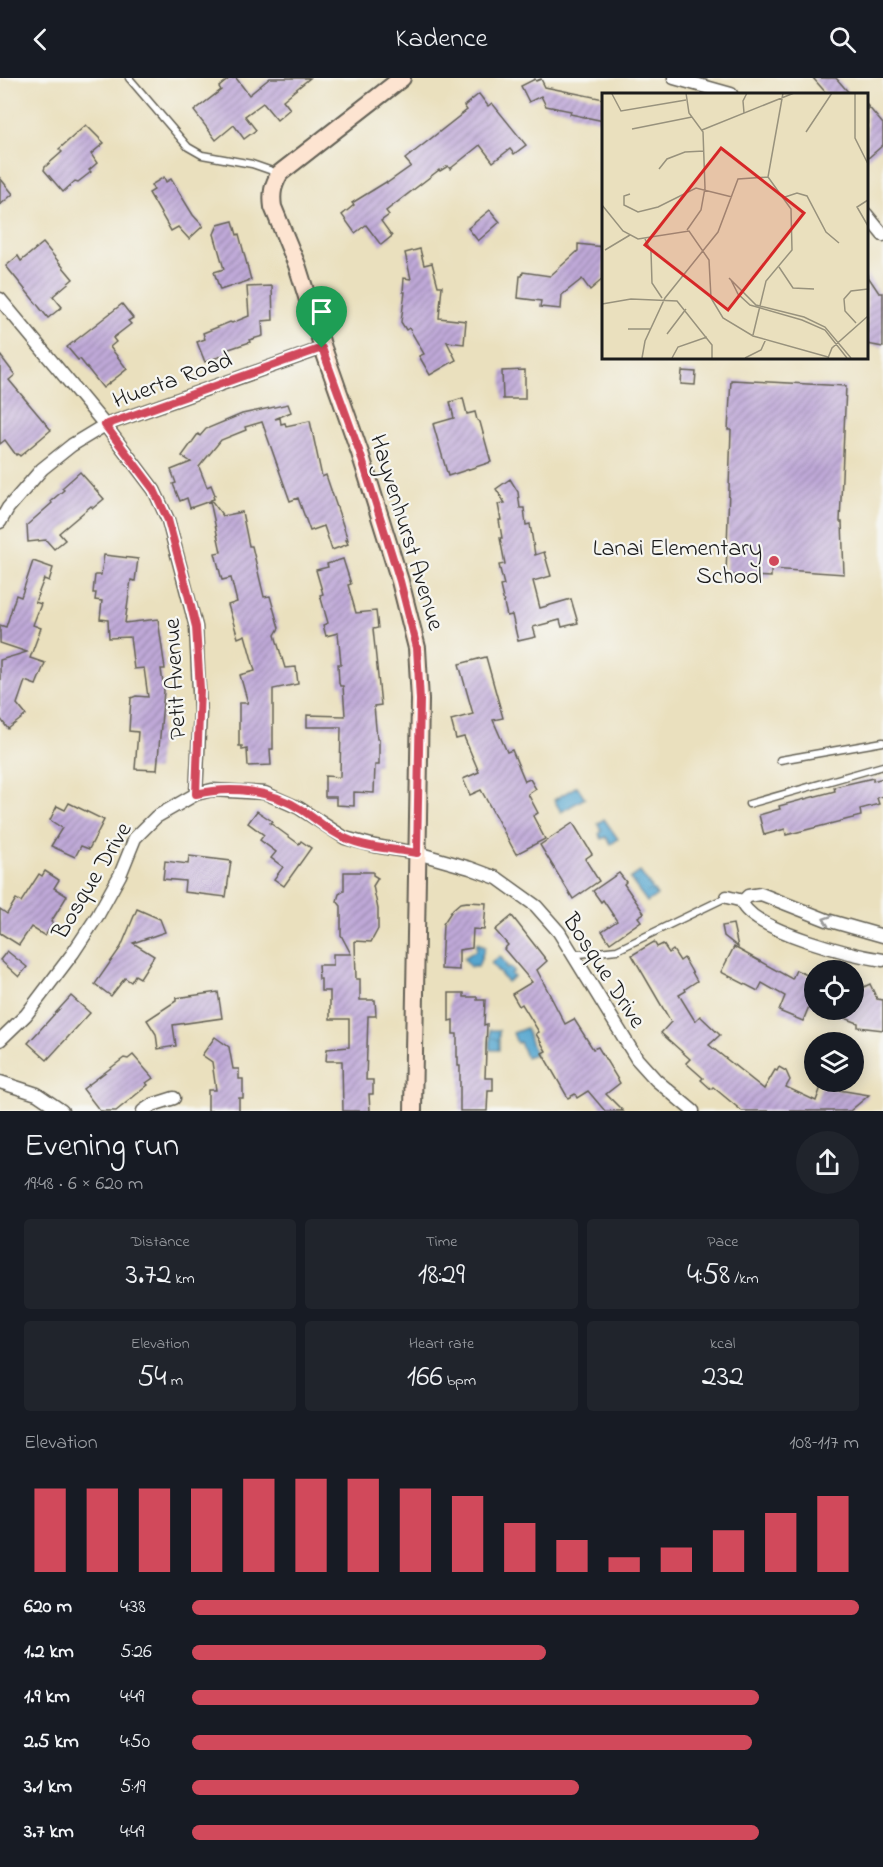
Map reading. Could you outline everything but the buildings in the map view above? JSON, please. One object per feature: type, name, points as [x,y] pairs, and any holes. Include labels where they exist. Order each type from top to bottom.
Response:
[{"type":"main road","points":[[280,173],[402,78]]},
{"type":"main road","name":"Hayvenhurst Avenue","points":[[280,173],[272,188],[273,207],[297,265],[322,348],[360,453],[400,581],[417,648],[420,700],[412,1111]]},
{"type":"street","points":[[674,78],[727,93]]},
{"type":"street","points":[[868,215],[883,235]]},
{"type":"street","name":"Petit Avenue","points":[[0,298],[105,425],[154,490],[168,520],[196,627],[200,689],[196,794]]},
{"type":"street","name":"Huerta Road","points":[[0,522],[8,508],[42,470],[72,445],[105,425],[322,348]]},
{"type":"street","name":"Bosque Drive","points":[[0,1040],[27,1015],[73,953],[109,895],[129,856],[135,838],[156,817],[196,794],[212,790],[265,793],[299,808],[345,838],[417,853],[497,878],[536,906],[559,932],[637,1059],[656,1080],[693,1111]]},
{"type":"street","points":[[743,901],[748,897],[761,894],[827,920],[883,936]]},
{"type":"street","points":[[727,897],[743,901]]},
{"type":"street","points":[[743,901],[743,905],[751,915],[813,944],[883,960]]},
{"type":"street","points":[[0,1082],[37,1094],[62,1111]]},
{"type":"street","points":[[143,1111],[152,1105],[174,1098]]},
{"type":"lane","points":[[129,78],[188,147],[213,159],[252,164],[280,173]]},
{"type":"lane","points":[[780,760],[883,742]]},
{"type":"lane","points":[[749,804],[883,765]]},
{"type":"lane","points":[[572,953],[617,950],[727,897]]},
{"type":"water","points":[[577,786],[585,798],[561,812],[554,800]]},
{"type":"water","points":[[604,819],[618,839],[611,844],[606,837],[602,839],[599,834],[602,831],[598,824]]},
{"type":"water","points":[[640,872],[657,895],[647,902],[630,879]]},
{"type":"water","points":[[478,943],[485,947],[478,967],[470,967],[464,958],[476,950]]},
{"type":"water","points":[[500,956],[507,965],[505,967],[507,969],[510,967],[514,971],[511,974],[514,977],[507,982],[491,963]]},
{"type":"water","points":[[526,1028],[535,1054],[526,1057],[520,1042],[517,1043],[513,1033]]},
{"type":"water","points":[[490,1030],[499,1030],[499,1050],[490,1050]]},
{"type":"place","name":"Lanai Elementary School","points":[[774,561]]},
{"type":"route","points":[[322,348],[360,453],[369,488],[400,581],[417,648],[420,700],[417,853],[345,838],[299,808],[265,793],[212,790],[196,794],[200,689],[196,627],[187,590],[168,520],[154,490],[105,425],[322,348]]}]
